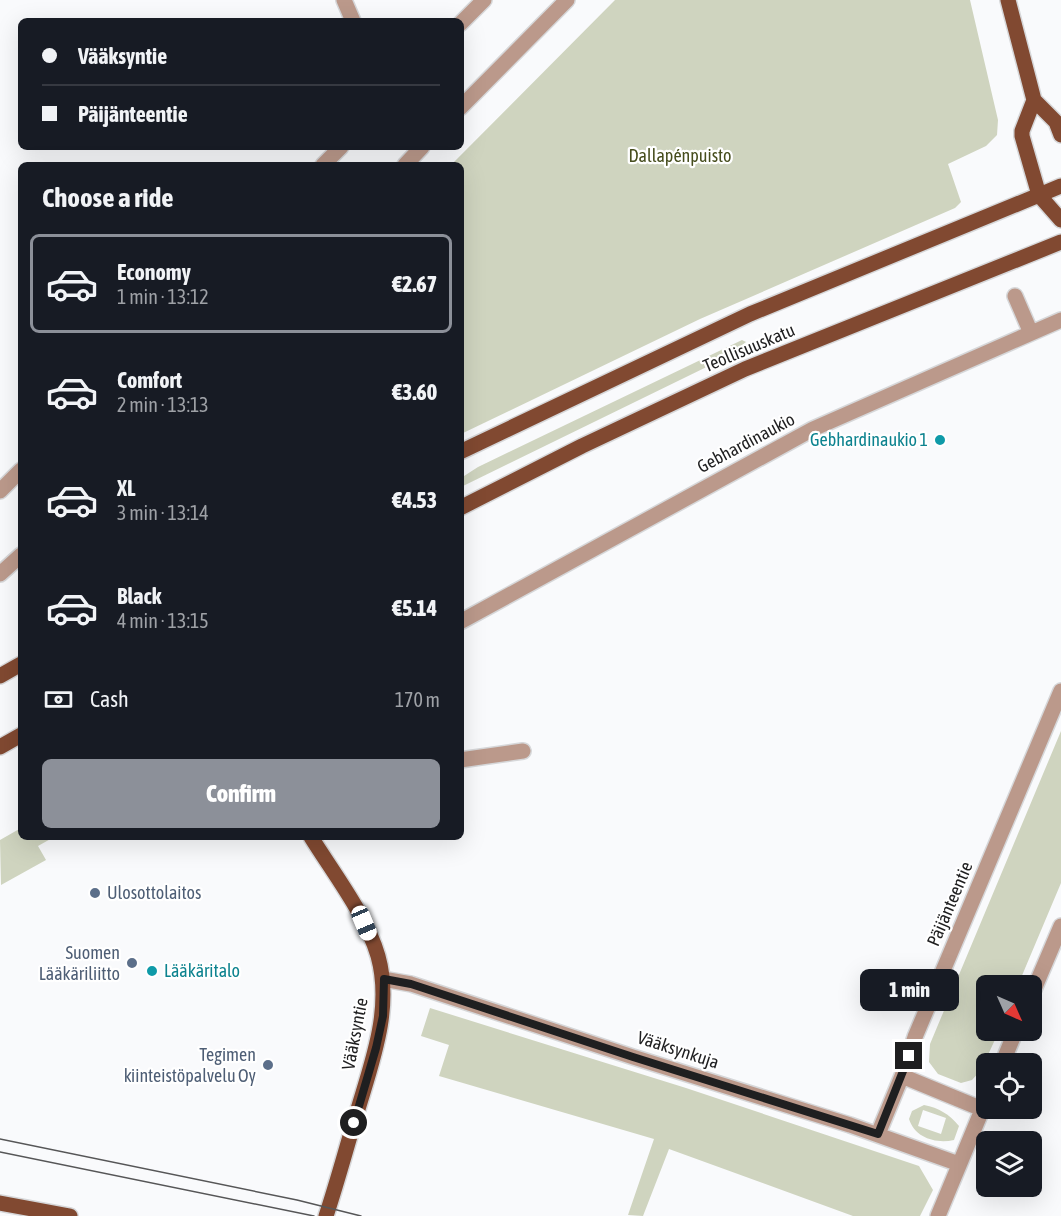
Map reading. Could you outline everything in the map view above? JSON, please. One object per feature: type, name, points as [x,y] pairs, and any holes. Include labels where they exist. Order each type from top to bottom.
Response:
[{"type":"main road","points":[[1008,0],[1034,100],[1056,122],[1061,135]]},
{"type":"main road","points":[[1034,100],[1022,131],[1039,195],[1061,220]]},
{"type":"main road","name":"Teollisuuskatu","points":[[464,450],[750,314],[1061,186]]},
{"type":"main road","name":"Teollisuuskatu","points":[[464,506],[582,446],[745,369],[1061,242]]},
{"type":"main road","points":[[0,676],[18,666]]},
{"type":"main road","points":[[0,747],[18,737]]},
{"type":"main road","name":"Vääksyntie","points":[[313,840],[364,923],[377,954],[384,979],[383,1016],[376,1048],[326,1216]]},
{"type":"main road","points":[[0,1203],[69,1216]]},
{"type":"street","points":[[344,0],[352,18]]},
{"type":"street","points":[[464,20],[484,0]]},
{"type":"street","points":[[464,104],[567,0]]},
{"type":"street","points":[[326,162],[338,150]]},
{"type":"street","points":[[1015,296],[1031,333]]},
{"type":"street","name":"Gebhardinaukio","points":[[464,620],[813,429],[1061,320]]},
{"type":"street","points":[[0,492],[18,473]]},
{"type":"street","points":[[0,574],[18,558]]},
{"type":"street","name":"Päijänteentie","points":[[878,1134],[915,1037],[1061,691]]},
{"type":"street","points":[[464,759],[523,751]]},
{"type":"street","points":[[1040,975],[1061,926]]},
{"type":"street","name":"Vääksynkuja","points":[[384,979],[411,984],[878,1134],[959,1164]]},
{"type":"street","points":[[902,1076],[976,1100]]},
{"type":"street","points":[[938,1216],[977,1119]]},
{"type":"green space","name":"Dallapénpuisto","points":[[615,0],[970,0],[998,120],[997,135],[986,146],[948,164],[961,202],[955,208],[700,319],[464,433],[464,162],[454,162]]},
{"type":"green space","points":[[742,340],[746,342],[725,358],[464,486],[464,476],[478,467]]},
{"type":"green space","points":[[1061,731],[1061,883],[1022,975],[976,975],[976,1041],[994,1041],[989,1053],[976,1053],[976,1076],[972,1080],[961,1083],[938,1074],[929,1062],[930,1044]]},
{"type":"green space","points":[[18,830],[18,840],[49,840],[38,846],[46,860],[1,885],[0,840]]},
{"type":"green space","points":[[430,1008],[686,1088],[919,1166],[933,1190],[920,1216],[853,1216],[669,1149],[643,1216],[628,1215],[654,1139],[439,1076],[449,1045],[421,1036]]},
{"type":"green space","points":[[924,1105],[947,1115],[959,1126],[954,1140],[933,1140],[921,1135],[909,1119],[912,1111]],"holes":[[[923,1110],[946,1118],[941,1134],[918,1126]]]},
{"type":"tram line","points":[[0,1139],[297,1200],[361,1216]]},
{"type":"tram line","points":[[0,1152],[314,1216]]},
{"type":"place","name":"Gebhardinaukio 1","points":[[940,440]]},
{"type":"place","name":"Ulosottolaitos","points":[[95,893]]},
{"type":"place","name":"Suomen Lääkäriliitto","points":[[132,963]]},
{"type":"place","name":"Lääkäritalo","points":[[152,971]]},
{"type":"place","name":"Tegimen kiinteistöpalvelu Oy","points":[[268,1065]]},
{"type":"route","points":[[354,1123],[383,1016],[384,979],[411,984],[878,1134],[909,1056]]}]
